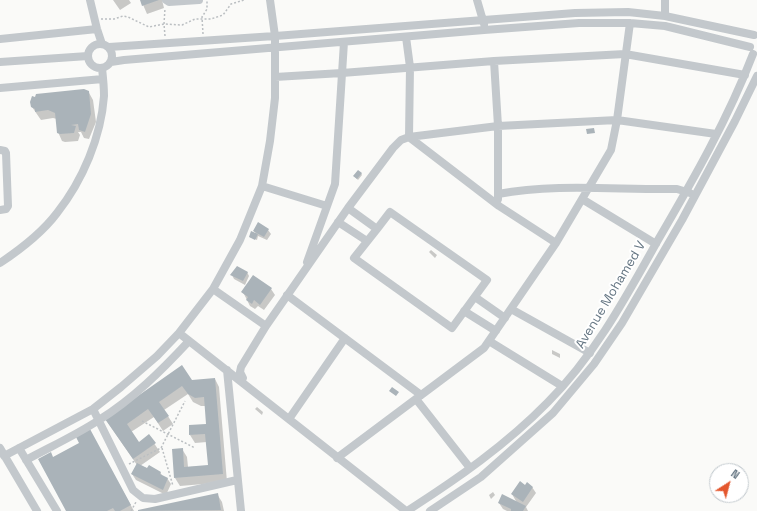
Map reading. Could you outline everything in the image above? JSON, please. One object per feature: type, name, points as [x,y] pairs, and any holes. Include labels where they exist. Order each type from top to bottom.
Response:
[{"type":"street","points":[[90,0],[97,29],[110,48],[111,62]]},
{"type":"street","points":[[166,0],[203,1]]},
{"type":"street","points":[[37,511],[2,452],[19,448],[93,409],[157,356],[179,333],[212,289],[240,240],[262,186],[270,141],[275,98],[275,36],[270,0]]},
{"type":"street","points":[[477,0],[483,20],[484,30]]},
{"type":"street","points":[[665,0],[665,16]]},
{"type":"street","points":[[753,53],[665,26],[630,23],[579,23],[124,60],[111,62],[102,68],[94,67],[88,56],[88,52],[93,46],[110,48],[575,13],[628,12],[665,16],[755,34]]},
{"type":"street","points":[[337,458],[484,348],[556,243],[611,150],[617,120],[630,23]]},
{"type":"street","points":[[0,39],[97,29]]},
{"type":"street","name":"Avenue Mohamed V","points":[[406,511],[454,481],[501,445],[548,402],[590,353],[614,317],[656,244],[716,134],[745,75],[753,53],[751,39],[755,34]]},
{"type":"street","points":[[406,37],[410,67],[409,137]]},
{"type":"street","points":[[302,274],[335,184],[344,42]]},
{"type":"street","points":[[275,77],[625,54],[745,75]]},
{"type":"street","points":[[0,62],[88,56]]},
{"type":"street","points":[[494,62],[498,126],[498,206]]},
{"type":"street","points":[[0,263],[36,236],[57,214],[74,188],[91,154],[99,124],[104,95],[102,68]]},
{"type":"street","name":"Avenue Mohamed V","points":[[432,510],[481,477],[553,413],[594,364],[622,323],[695,195],[735,121],[757,76]]},
{"type":"street","points":[[0,88],[103,79]]},
{"type":"street","points":[[242,381],[243,378],[240,372],[241,367],[266,326],[348,208],[393,148],[401,140],[409,137],[498,126],[617,120],[716,134]]},
{"type":"street","points":[[409,137],[498,206],[556,243]]},
{"type":"street","points":[[0,150],[5,151],[6,153],[8,206],[6,209],[0,210]]},
{"type":"street","points":[[262,186],[327,206]]},
{"type":"street","points":[[498,194],[522,190],[588,188],[677,189],[695,195]]},
{"type":"street","points":[[582,199],[656,244]]},
{"type":"street","points":[[348,208],[377,229]]},
{"type":"street","points":[[390,212],[487,280],[452,328],[354,258],[367,242],[390,212]]},
{"type":"street","points":[[338,222],[367,242]]},
{"type":"street","points":[[212,289],[266,326]]},
{"type":"street","points":[[287,295],[345,338],[418,397],[470,468]]},
{"type":"street","points":[[475,297],[505,318]]},
{"type":"street","points":[[511,309],[590,353]]},
{"type":"street","points":[[464,311],[496,331]]},
{"type":"street","points":[[179,333],[406,511]]},
{"type":"street","points":[[289,420],[345,338]]},
{"type":"street","points":[[26,460],[98,421],[114,410],[172,360],[189,341]]},
{"type":"street","points":[[489,341],[562,386]]},
{"type":"street","points":[[227,370],[241,511]]},
{"type":"street","points":[[93,409],[133,490],[143,498],[155,499],[237,480]]},
{"type":"street","points":[[19,448],[57,511]]},
{"type":"path","points":[[165,44],[164,24],[166,0]]},
{"type":"path","points":[[95,20],[114,19],[123,16],[149,27],[164,24],[182,25],[195,18],[211,19],[222,15],[231,4],[244,0]]},
{"type":"path","points":[[203,1],[207,9],[202,19],[204,41]]},
{"type":"path","points":[[176,494],[162,448],[185,401]]},
{"type":"path","points":[[142,421],[195,448]]},
{"type":"path","points":[[121,468],[162,448]]},
{"type":"path","points":[[131,511],[140,495]]},
{"type":"building","points":[[140,0],[159,0],[142,6]]},
{"type":"building","points":[[84,89],[89,91],[91,114],[85,132],[79,130],[78,124],[71,125],[76,126],[74,133],[57,133],[55,113],[48,110],[35,112],[35,109],[31,107],[30,102],[32,96],[35,97],[36,94]]},
{"type":"building","points":[[594,128],[595,133],[587,134],[586,129]]},
{"type":"building","points":[[358,170],[362,173],[357,179],[353,176]]},
{"type":"building","points":[[258,222],[269,229],[264,237],[253,231]]},
{"type":"building","points":[[251,231],[258,234],[255,240],[249,237]]},
{"type":"building","points":[[237,266],[248,272],[243,281],[230,275]]},
{"type":"building","points":[[253,275],[272,288],[260,305],[254,300],[252,304],[246,300],[248,297],[241,292]]},
{"type":"building","points":[[182,365],[192,380],[215,378],[223,474],[174,478],[172,449],[183,448],[184,467],[208,465],[205,434],[189,435],[189,425],[206,424],[204,397],[195,398],[188,394],[182,386],[159,402],[169,416],[158,423],[148,409],[127,424],[139,442],[149,434],[156,443],[133,459],[105,419]]},
{"type":"building","points":[[392,387],[399,392],[396,396],[389,391]]},
{"type":"building","points":[[90,429],[131,505],[120,511],[115,511],[113,508],[107,511],[66,511],[38,459],[51,452],[53,457],[79,443],[76,437]]},
{"type":"building","points":[[137,463],[147,468],[149,465],[161,472],[160,474],[168,478],[163,490],[131,474]]},
{"type":"building","points":[[520,481],[525,485],[527,482],[533,487],[523,502],[511,494]]},
{"type":"building","points":[[218,493],[221,510],[138,511],[138,510]]},
{"type":"building","points":[[502,494],[526,506],[523,511],[511,511],[511,509],[498,503]]}]
